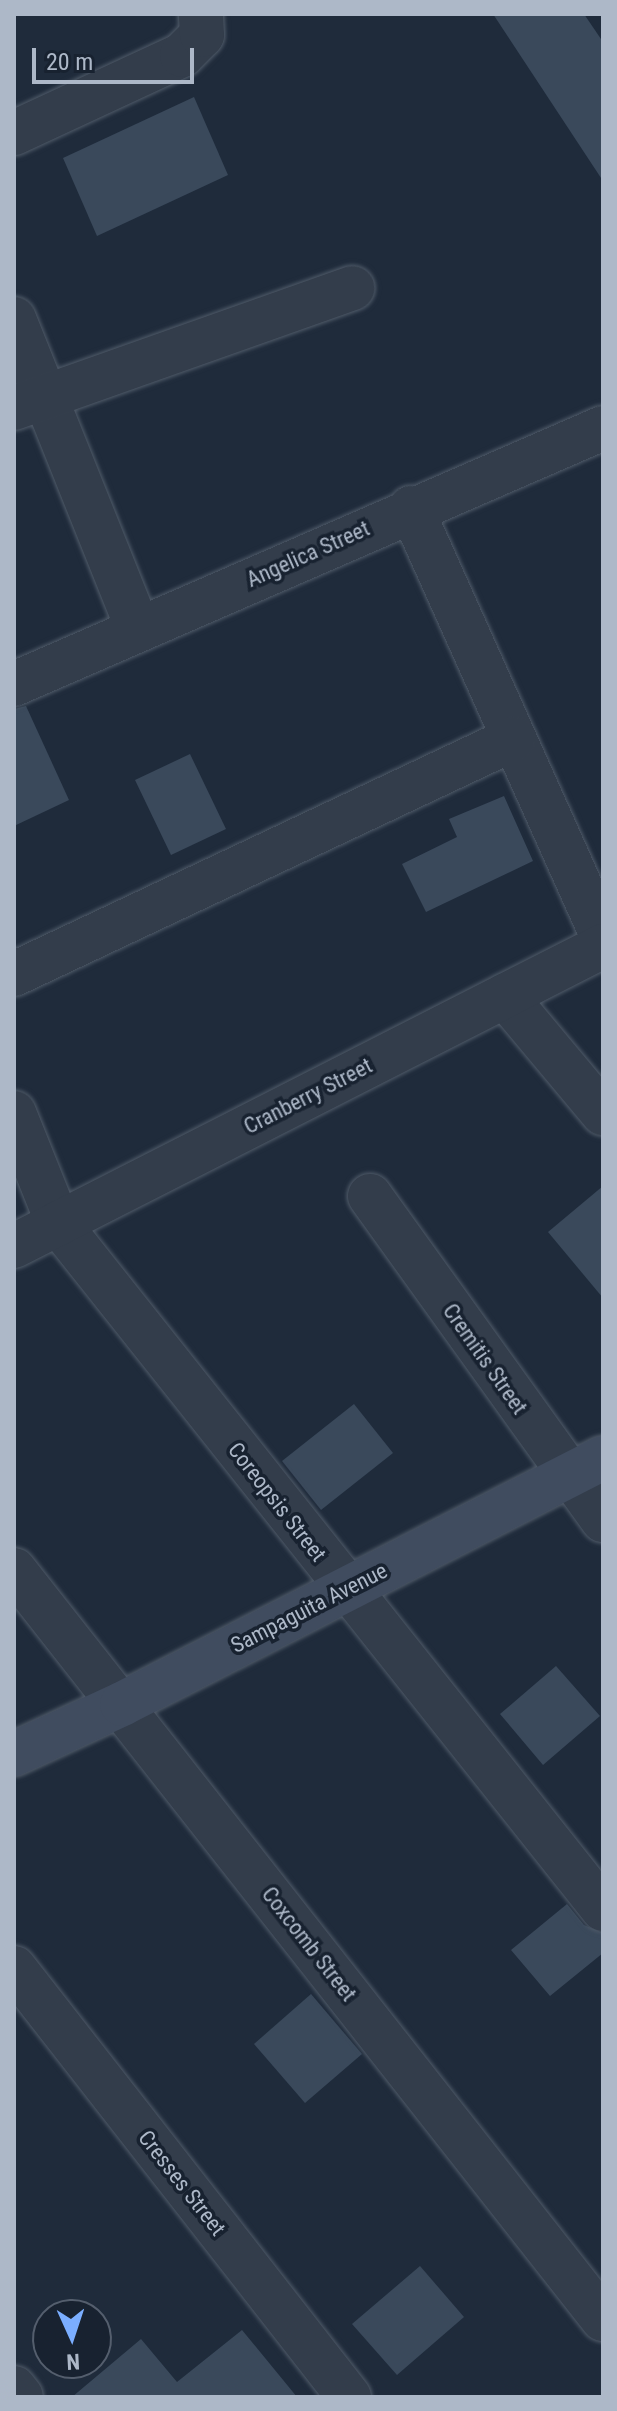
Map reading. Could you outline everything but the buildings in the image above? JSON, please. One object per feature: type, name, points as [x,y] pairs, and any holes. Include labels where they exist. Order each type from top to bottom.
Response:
[{"type":"main road","name":"Sampaguita Avenue","points":[[14,1754],[122,1704],[585,1466]]},
{"type":"street","points":[[14,133],[182,55],[202,25]]},
{"type":"street","points":[[30,401],[352,288]]},
{"type":"street","points":[[14,319],[30,401],[138,629]]},
{"type":"street","name":"Angelica Street","points":[[14,684],[411,508],[598,440]]},
{"type":"street","points":[[411,508],[603,937]]},
{"type":"street","points":[[14,974],[513,739]]},
{"type":"street","name":"Cranberry Street","points":[[14,1246],[603,946]]},
{"type":"street","points":[[505,996],[603,1113]]},
{"type":"street","name":"Coreopsis Street","points":[[14,1113],[58,1223],[345,1589],[603,1909]]},
{"type":"street","name":"Cremitis Street","points":[[370,1196],[585,1466],[603,1520]]},
{"type":"street","name":"Coxcomb Street","points":[[14,1570],[603,2319]]},
{"type":"street","name":"Cresses Street","points":[[14,1968],[349,2397]]},
{"type":"street","points":[[14,2388],[21,2397]]}]
